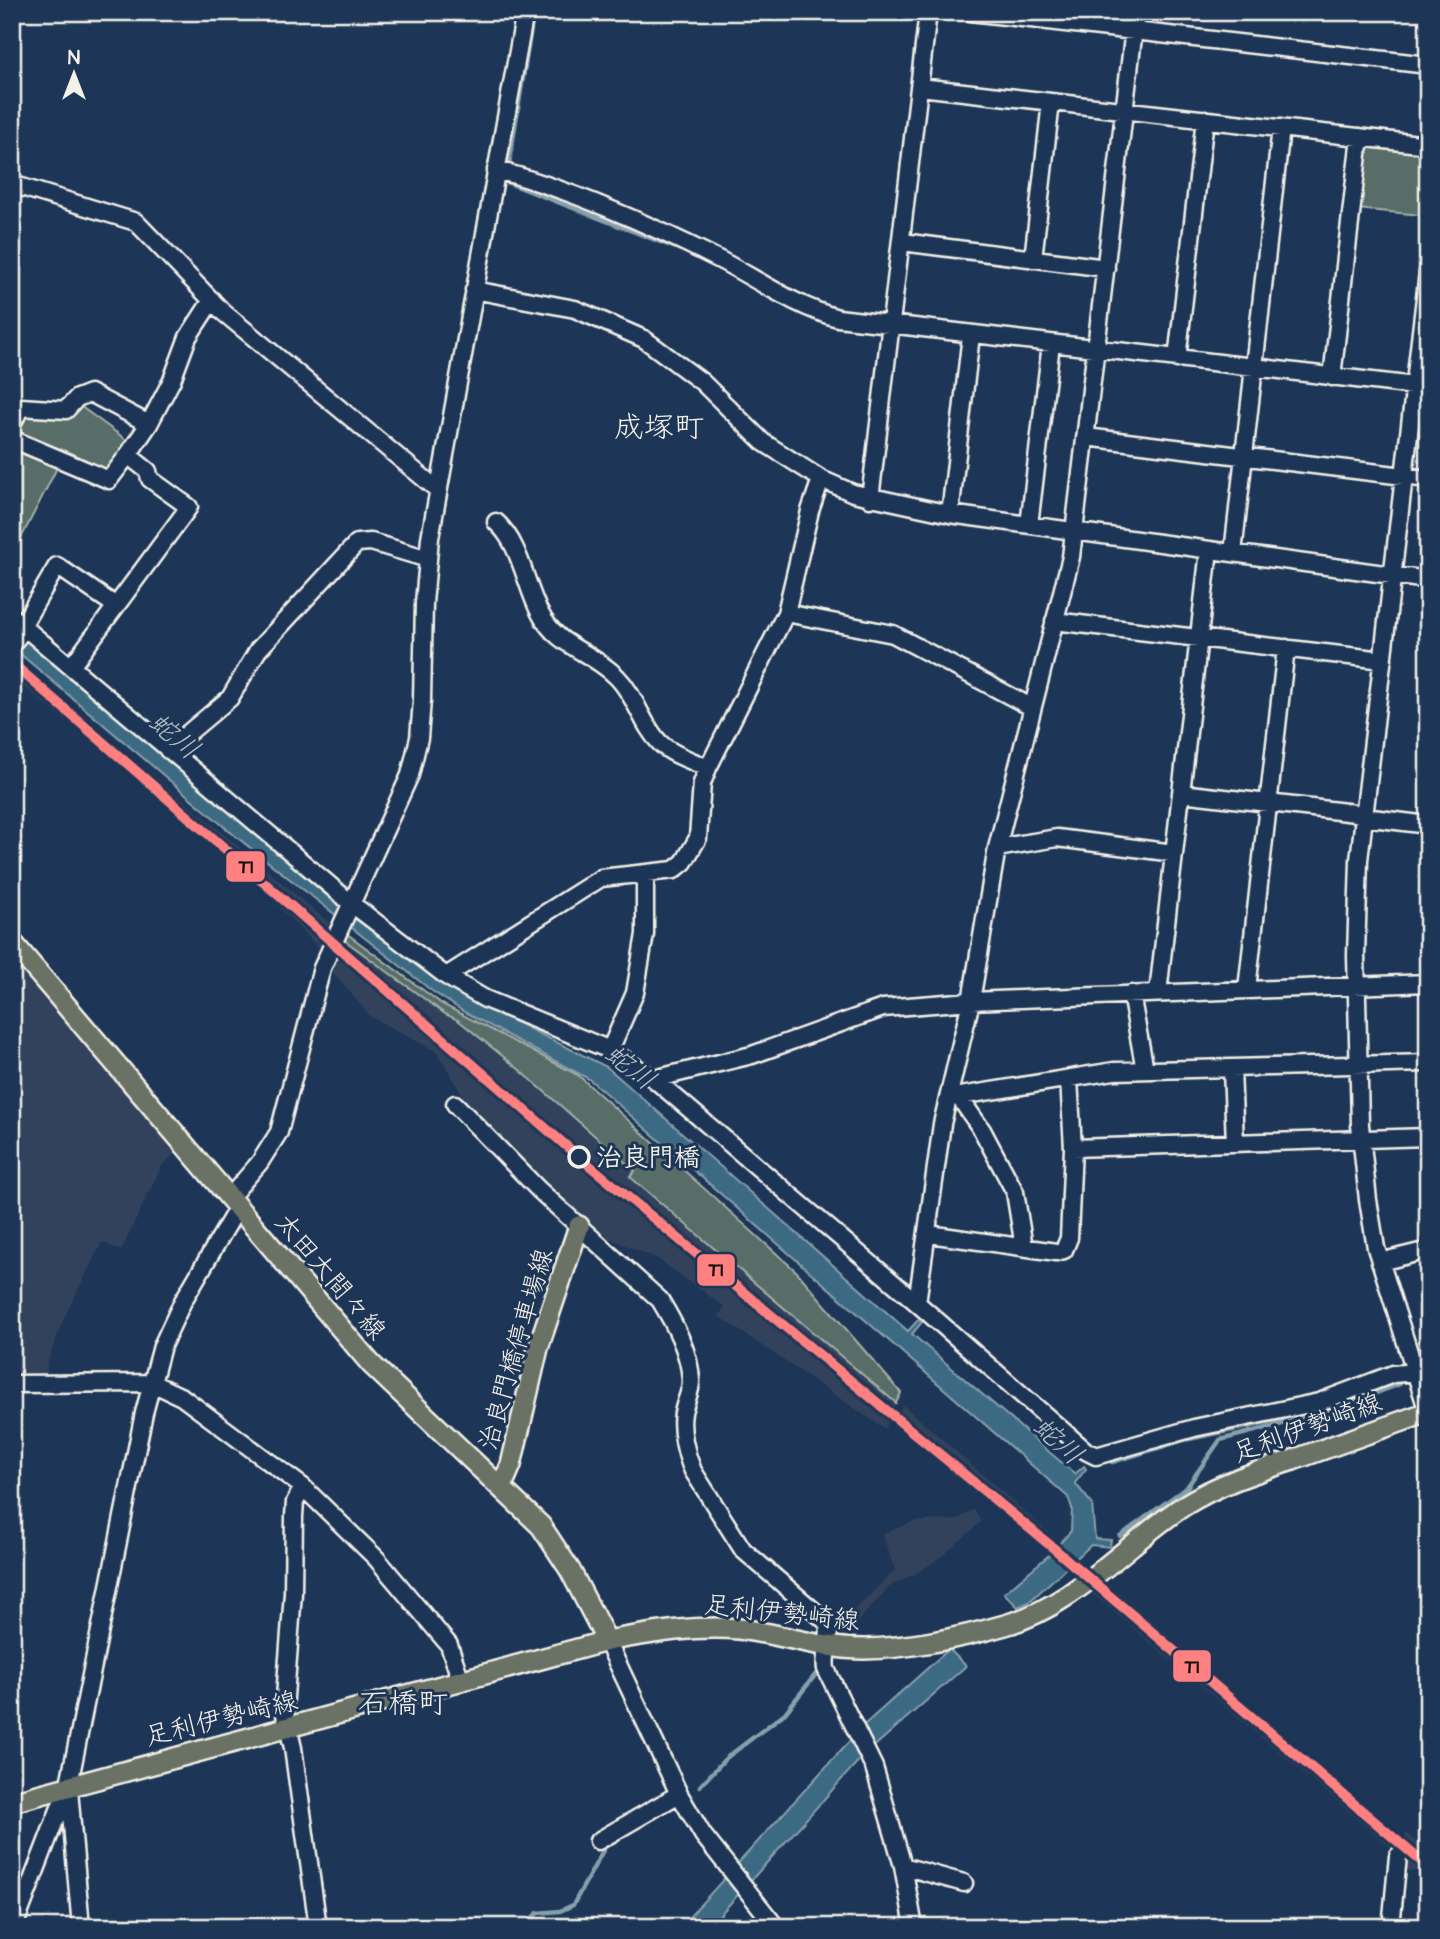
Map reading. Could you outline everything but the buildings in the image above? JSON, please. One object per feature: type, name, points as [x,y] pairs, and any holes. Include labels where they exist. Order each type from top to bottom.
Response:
[{"type":"main road","name":"太田大間々線","points":[[13,944],[372,1364],[541,1526],[555,1546],[607,1641]]},
{"type":"main road","name":"治良門橋停車場線","points":[[502,1486],[511,1465],[538,1348],[579,1226]]},
{"type":"main road","name":"足利伊勢崎線","points":[[12,1802],[69,1784],[289,1728],[607,1641],[663,1631],[717,1628],[825,1646],[863,1649],[898,1646],[1009,1625],[1038,1612],[1070,1592],[1160,1522],[1199,1497],[1249,1475],[1428,1412]]},
{"type":"street","points":[[15,1927],[69,1784],[162,1346],[234,1202],[279,1132],[322,968],[410,775],[419,738],[428,559],[438,490],[525,12]]},
{"type":"street","points":[[870,499],[928,12]]},
{"type":"street","points":[[970,12],[1428,65]]},
{"type":"street","points":[[918,1303],[997,848],[1075,531],[1136,12]]},
{"type":"street","points":[[920,87],[1428,145]]},
{"type":"street","points":[[1032,259],[1051,102]]},
{"type":"street","points":[[1177,359],[1205,119]]},
{"type":"street","points":[[1233,553],[1281,128]]},
{"type":"street","points":[[1332,377],[1360,137]]},
{"type":"street","points":[[496,170],[571,196],[680,240],[823,314],[892,326],[1415,386]]},
{"type":"street","points":[[12,184],[136,222],[212,300],[438,490]]},
{"type":"street","points":[[902,242],[1106,268]]},
{"type":"street","points":[[1428,272],[1364,816],[1357,899],[1361,1139],[1369,1212],[1380,1262],[1421,1371],[1428,1412]]},
{"type":"street","points":[[474,290],[575,309],[615,323],[644,339],[702,382],[763,442],[821,479],[870,499],[950,514],[1428,580]]},
{"type":"street","points":[[12,439],[109,480],[149,424],[172,380],[188,337],[212,300]]},
{"type":"street","points":[[950,514],[971,335]]},
{"type":"street","points":[[1029,525],[1051,344]]},
{"type":"street","points":[[12,424],[21,407],[66,410],[77,398],[90,393],[149,424]]},
{"type":"street","points":[[1086,437],[1428,479]]},
{"type":"street","points":[[71,667],[189,507],[150,479],[148,471],[128,455]]},
{"type":"street","points":[[446,976],[601,877],[674,870],[693,851],[698,838],[702,783],[786,613],[810,511],[821,479]]},
{"type":"street","points":[[496,522],[513,546],[540,614],[554,634],[563,643],[594,656],[617,677],[633,696],[659,742],[708,768]]},
{"type":"street","points":[[167,750],[230,698],[258,650],[357,543],[371,542],[428,559]]},
{"type":"street","points":[[1158,993],[1209,551]]},
{"type":"street","points":[[116,606],[57,566],[19,630],[71,667],[351,907],[446,976],[485,999],[610,1049],[654,1079],[918,1303],[1075,1442],[1096,1456],[1194,1428],[1319,1402],[1393,1374],[1421,1371]]},
{"type":"street","points":[[786,613],[892,634],[1031,707]]},
{"type":"street","points":[[1054,621],[1382,660]]},
{"type":"street","points":[[1247,989],[1286,649]]},
{"type":"street","points":[[1181,793],[1428,825]]},
{"type":"street","points":[[997,848],[1057,838],[1174,853]]},
{"type":"street","points":[[610,1049],[635,993],[645,934],[645,874]]},
{"type":"street","points":[[654,1079],[752,1055],[883,1008],[971,1001],[1428,983]]},
{"type":"street","points":[[1131,994],[1145,1070]]},
{"type":"street","points":[[954,1098],[1114,1071],[1428,1063]]},
{"type":"street","points":[[1232,1069],[1235,1143]]},
{"type":"street","points":[[929,1234],[1056,1252],[1067,1247],[1073,1148],[1069,1079]]},
{"type":"street","points":[[954,1098],[982,1130],[1015,1192],[1024,1247]]},
{"type":"street","points":[[455,1104],[579,1226],[660,1300],[682,1342],[691,1381],[682,1414],[688,1458],[693,1471],[743,1550],[827,1622],[830,1629],[825,1646],[826,1669],[870,1756],[903,1866],[914,1927]]},
{"type":"street","points":[[1073,1148],[1428,1137]]},
{"type":"street","points":[[1380,1262],[1428,1250]]},
{"type":"street","points":[[12,1384],[152,1383],[182,1397],[303,1487],[376,1558],[439,1630],[449,1645],[461,1681]]},
{"type":"street","points":[[303,1487],[295,1502],[293,1593],[284,1698],[318,1927]]},
{"type":"street","points":[[607,1641],[679,1794],[703,1835],[776,1927]]},
{"type":"street","points":[[69,1784],[80,1916]]},
{"type":"street","points":[[598,1841],[679,1794]]},
{"type":"street","points":[[1391,1927],[1398,1856]]},
{"type":"street","points":[[903,1866],[964,1883]]},
{"type":"shaded area","points":[[12,628],[355,919],[471,1000],[607,1067],[908,1331],[918,1320],[922,1322],[912,1334],[1075,1474],[1084,1466],[1086,1469],[1075,1483],[1092,1504],[1095,1539],[1111,1540],[1110,1547],[1091,1545],[1029,1602],[1018,1607],[1004,1593],[1049,1555],[1071,1531],[1072,1508],[1068,1497],[589,1079],[464,1012],[432,991],[234,835],[12,647]]},
{"type":"shaded area","points":[[12,656],[333,926],[323,947],[320,949],[255,883],[144,785],[12,677]]},
{"type":"shaded area","points":[[346,933],[442,1004],[578,1075],[797,1272],[901,1393],[885,1429],[718,1316],[725,1307],[656,1258],[598,1234],[537,1176],[466,1101],[437,1052],[371,1017],[329,968]]},
{"type":"shaded area","points":[[12,964],[32,983],[176,1152],[161,1167],[121,1251],[102,1242],[64,1318],[47,1364],[47,1381],[12,1381]]},
{"type":"shaded area","points":[[903,1405],[1056,1539],[1059,1544],[1049,1555],[894,1423]]},
{"type":"shaded area","points":[[974,1509],[981,1522],[945,1554],[919,1572],[890,1586],[852,1628],[837,1627],[895,1570],[882,1534],[915,1521],[957,1520]]},
{"type":"shaded area","points":[[1102,1578],[1397,1831],[1394,1850],[1087,1589]]},
{"type":"shaded area","points":[[949,1649],[966,1666],[861,1758],[709,1927],[680,1927],[864,1725]]},
{"type":"shaded area","points":[[1406,1833],[1428,1852],[1428,1881],[1417,1871],[1401,1870],[1400,1847]]},
{"type":"green space","points":[[1373,146],[1425,153],[1428,157],[1421,215],[1357,209],[1364,152]]},
{"type":"green space","points":[[76,403],[132,444],[108,476],[12,437],[12,428],[21,409]]},
{"type":"green space","points":[[12,442],[59,464],[12,556]]},
{"type":"green space","points":[[346,933],[442,1004],[578,1075],[797,1272],[901,1393],[896,1403],[630,1177],[635,1171],[521,1071],[458,1020],[445,1014],[343,939]]},
{"type":"waterway","points":[[501,12],[514,18]]},
{"type":"waterway","points":[[509,164],[532,23]]},
{"type":"waterway","points":[[506,182],[681,250]]},
{"type":"waterway","points":[[814,318],[838,325]]},
{"type":"waterway","points":[[1120,1536],[1187,1487],[1220,1440],[1321,1414],[1400,1384]]},
{"type":"waterway","points":[[1112,1462],[1184,1440],[1281,1420],[1286,1423]]},
{"type":"waterway","points":[[700,1786],[725,1759],[785,1713],[816,1674]]},
{"type":"waterway","points":[[521,1927],[538,1913],[560,1911],[573,1905],[605,1847],[639,1826]]},
{"type":"transit line","name":"TI","points":[[12,663],[572,1151],[1051,1546],[1428,1867]]},
{"type":"place","name":"治良門橋","points":[[579,1157]]},
{"type":"district","name":"成塚町","points":[[659,427]]},
{"type":"district","name":"石橋町","points":[[403,1703]]},
{"type":"water label","name":"蛇川","points":[[175,735]]},
{"type":"water label","name":"蛇川","points":[[631,1066]]},
{"type":"water label","name":"蛇川","points":[[1059,1440]]}]
